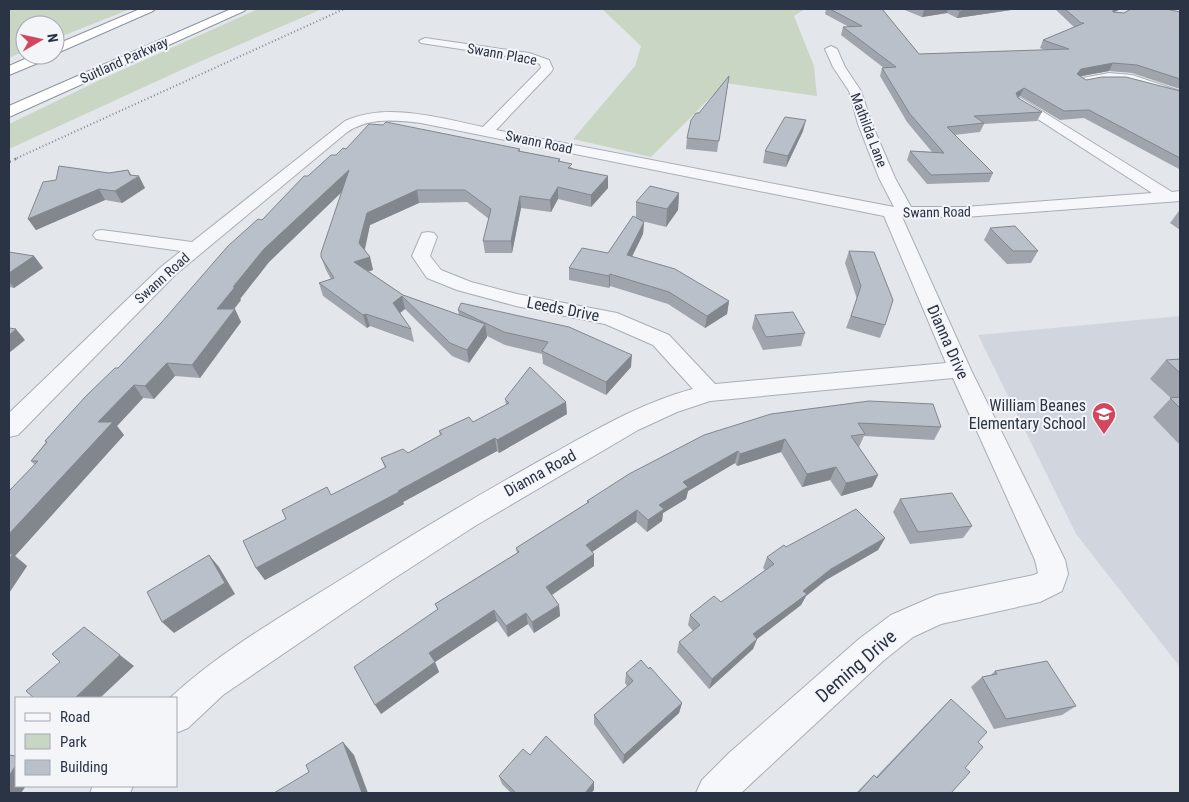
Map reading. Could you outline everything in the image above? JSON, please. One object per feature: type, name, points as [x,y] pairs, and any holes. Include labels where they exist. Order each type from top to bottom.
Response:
[{"type":"highway","points":[[65,46],[149,9]]},
{"type":"highway","name":"Suitland Parkway","points":[[9,112],[240,9]]},
{"type":"highway","points":[[9,71],[22,65]]},
{"type":"street","name":"Swann Place","points":[[425,41],[529,56],[545,62],[547,69],[486,131]]},
{"type":"street","name":"Mathilda Lane","points":[[830,49],[855,91],[865,124],[888,178],[898,212]]},
{"type":"street","points":[[1081,82],[1117,76],[1133,79],[1180,96]]},
{"type":"street","points":[[1021,102],[1174,197]]},
{"type":"street","name":"Swann Road","points":[[9,428],[121,315],[197,248],[350,124],[378,117],[406,116],[898,212],[965,212],[1174,197]]},
{"type":"street","name":"Dianna Drive","points":[[898,212],[960,370],[1032,525]]},
{"type":"street","points":[[102,235],[197,248]]},
{"type":"street","name":"Leeds Drive","points":[[428,237],[421,256],[434,274],[464,286],[516,300],[610,318],[661,340],[710,393]]},
{"type":"street","name":"Dianna Road","points":[[178,714],[211,683],[481,506],[618,429],[662,409],[695,396],[710,393],[960,370]]},
{"type":"street","name":"Deming Drive","points":[[715,793],[742,766],[871,650],[902,626],[937,610],[1040,588],[1051,581],[1053,574],[1050,560],[1032,525]]},
{"type":"shaded area","name":"William Beanes Elementary School","points":[[1180,316],[1180,667],[1076,534],[978,335]]},
{"type":"green space","points":[[9,9],[130,9],[65,35],[65,15],[15,15],[15,55],[9,58]]},
{"type":"green space","points":[[258,9],[322,9],[190,66],[9,149],[9,124],[102,79]]},
{"type":"green space","points":[[602,9],[805,9],[794,16],[814,66],[817,96],[725,83],[651,157],[573,139],[635,66],[641,46]]},
{"type":"building","points":[[830,9],[882,9],[919,54],[1069,49],[1043,40],[1084,23],[1081,23],[1065,9],[1113,9],[1113,12],[1124,13],[1131,9],[1166,9],[1180,12],[1180,79],[1137,65],[1113,63],[1081,69],[1077,74],[1086,80],[1102,77],[1126,77],[1180,91],[1180,158],[1089,110],[1064,111],[1024,88],[1016,93],[1018,98],[1042,112],[974,116],[984,123],[947,127],[993,173],[931,175],[910,151],[944,153],[910,114],[882,68],[896,67],[843,27],[862,26]]},
{"type":"building","points":[[955,9],[974,9],[960,11]]},
{"type":"building","points":[[729,76],[719,141],[687,138],[691,120]]},
{"type":"building","points":[[785,117],[806,120],[788,156],[765,151]]},
{"type":"building","points":[[386,122],[520,149],[518,151],[560,159],[558,161],[572,164],[568,168],[608,176],[591,195],[558,187],[550,200],[520,196],[511,241],[483,241],[491,209],[465,190],[417,190],[367,213],[359,243],[370,257],[354,262],[403,295],[485,324],[467,350],[450,343],[402,296],[393,303],[411,329],[366,314],[363,315],[319,283],[334,278],[321,257],[321,253],[349,170],[264,249],[233,287],[235,287],[217,309],[235,309],[192,365],[167,363],[145,386],[134,385],[98,422],[113,422],[9,534],[9,491],[38,461],[31,461],[47,442],[45,441],[86,396],[115,368],[118,368],[161,323],[228,246],[258,219],[262,220],[304,176],[308,176],[331,155],[336,155],[343,148],[346,149],[369,124],[383,125]]},
{"type":"building","points":[[59,166],[109,173],[128,170],[130,175],[139,176],[115,191],[99,189],[28,219],[43,182],[56,180]]},
{"type":"building","points":[[650,186],[679,193],[667,209],[636,202]]},
{"type":"building","points":[[633,216],[644,222],[627,255],[675,269],[729,301],[707,316],[669,292],[610,274],[609,276],[569,268],[582,248],[608,253]]},
{"type":"building","points":[[1015,226],[1038,251],[1013,251],[990,228]]},
{"type":"building","points":[[849,251],[874,252],[893,300],[885,325],[851,316],[861,286]]},
{"type":"building","points":[[9,252],[34,256],[9,273]]},
{"type":"building","points":[[461,303],[569,327],[632,355],[606,382],[542,351],[548,342],[504,332],[458,310]]},
{"type":"building","points":[[793,312],[805,333],[766,337],[755,315]]},
{"type":"building","points":[[9,328],[16,329],[9,335]]},
{"type":"building","points":[[1180,359],[1180,373],[1166,360]]},
{"type":"building","points":[[530,367],[566,402],[497,440],[495,438],[399,492],[256,568],[243,541],[286,519],[282,510],[327,487],[331,495],[386,467],[381,458],[403,449],[408,453],[442,434],[439,431],[469,417],[473,422],[509,403],[505,399]]},
{"type":"building","points":[[1180,397],[1180,408],[1170,398]]},
{"type":"building","points":[[869,401],[933,404],[941,427],[858,423],[865,434],[851,436],[878,475],[846,483],[836,467],[807,474],[785,439],[740,454],[738,451],[683,482],[688,487],[659,505],[664,509],[648,520],[637,510],[586,545],[594,554],[546,587],[559,605],[532,622],[526,613],[506,626],[494,610],[429,653],[435,662],[375,705],[354,667],[438,609],[435,604],[519,552],[516,548],[589,502],[587,501],[629,474],[704,435],[771,414]]},
{"type":"building","points":[[952,493],[972,526],[918,532],[900,499]]},
{"type":"building","points":[[856,509],[885,538],[831,569],[803,591],[807,594],[753,634],[757,639],[712,679],[679,642],[700,625],[690,615],[714,596],[721,602],[774,564],[767,557],[784,545],[786,547]]},
{"type":"building","points":[[209,555],[225,583],[162,622],[147,592]]},
{"type":"building","points":[[84,627],[120,655],[76,697],[33,697],[26,691],[60,662],[52,654]]},
{"type":"building","points":[[641,660],[649,669],[650,667],[682,703],[624,755],[594,715],[633,681],[626,673]]},
{"type":"building","points":[[1047,661],[1076,706],[1006,719],[982,677],[997,674],[995,671]]},
{"type":"building","points":[[951,699],[987,732],[978,742],[983,747],[965,768],[970,772],[951,793],[858,793],[874,775],[877,778]]},
{"type":"building","points":[[546,736],[594,782],[585,793],[516,793],[499,776],[523,749],[530,755]]},
{"type":"building","points":[[343,742],[362,793],[274,793],[309,772],[306,765]]},
{"type":"building","points":[[9,755],[15,756],[15,767],[9,776]]},
{"type":"railway","points":[[17,158],[344,9]]},
{"type":"railway","points":[[9,162],[20,157]]},
{"type":"place","name":"William Beanes Elementary School","points":[[1104,435]]}]
